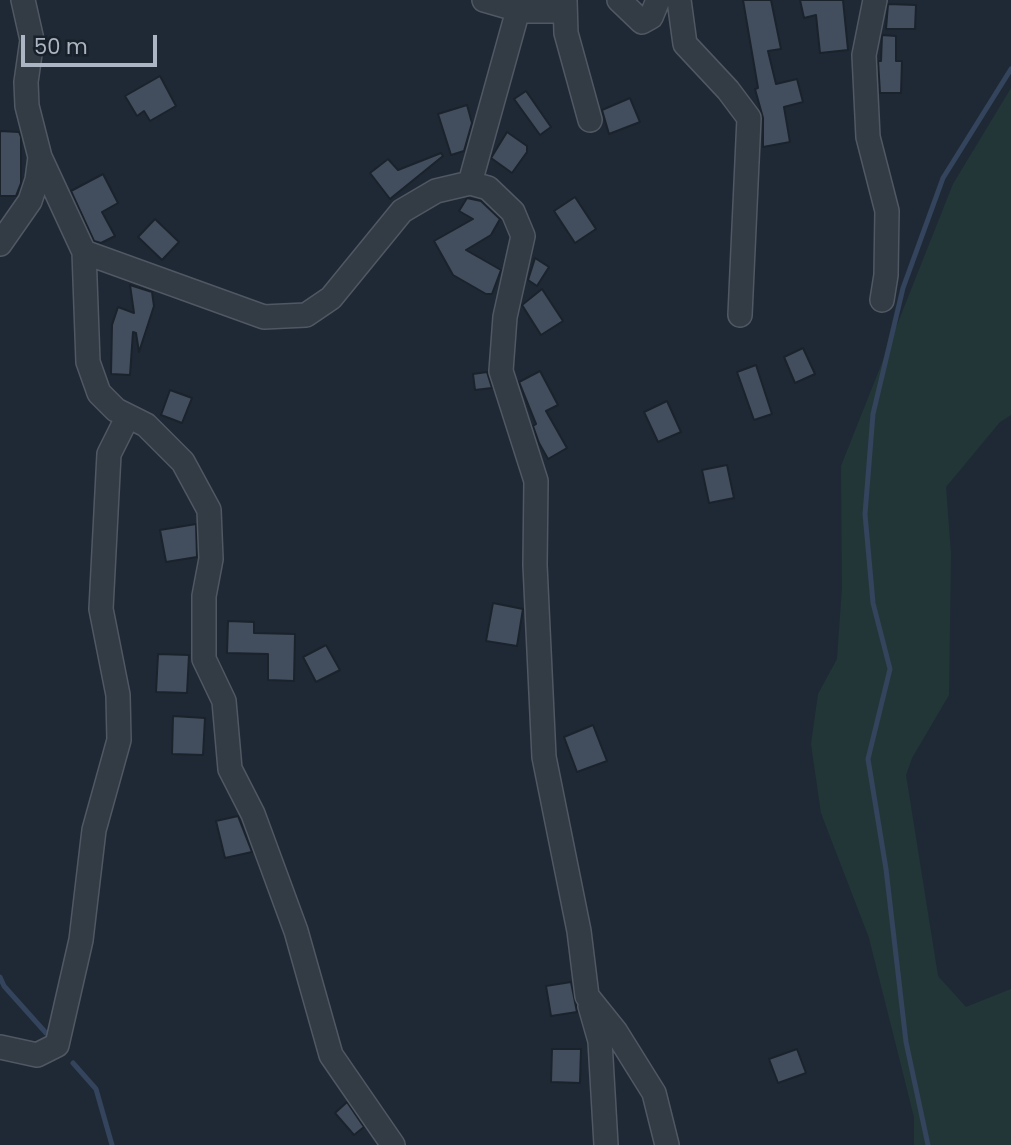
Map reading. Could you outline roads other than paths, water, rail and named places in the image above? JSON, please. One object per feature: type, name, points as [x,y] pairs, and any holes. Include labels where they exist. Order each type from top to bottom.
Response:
[{"type":"street","points":[[23,0],[33,40],[26,82],[27,106],[40,157],[85,253],[88,362],[99,393],[116,410],[146,425],[183,462],[209,510],[211,559],[204,596],[204,659],[224,701],[230,769],[253,814],[296,931],[331,1055],[393,1145]]},
{"type":"street","points":[[484,0],[518,10],[564,6],[566,33],[590,120]]},
{"type":"street","points":[[619,0],[642,22],[651,17],[658,0]]},
{"type":"street","points":[[679,0],[685,44],[728,90],[749,118],[740,315]]},
{"type":"street","points":[[875,0],[864,55],[864,73],[868,137],[887,211],[886,275],[882,300]]},
{"type":"street","points":[[470,183],[518,10]]},
{"type":"street","points":[[0,244],[30,201],[37,180],[40,157]]},
{"type":"street","points":[[85,253],[264,317],[306,315],[331,298],[402,211],[436,191],[470,183],[488,188],[513,212],[523,236],[505,317],[501,371],[536,481],[535,565],[544,757],[579,931],[587,996],[600,1041],[606,1145]]},
{"type":"street","points":[[0,1047],[37,1055],[57,1045],[81,940],[94,830],[119,740],[118,695],[101,609],[109,454],[128,416]]},
{"type":"street","points":[[587,996],[616,1032],[654,1093],[667,1145]]},
{"type":"waterway","points":[[928,1145],[906,1042],[886,869],[868,759],[890,669],[873,603],[865,514],[873,414],[903,288],[943,178],[1011,69]]},
{"type":"waterway","points":[[0,977],[4,986],[46,1033]]},
{"type":"waterway","points":[[73,1063],[96,1089],[112,1145]]}]
